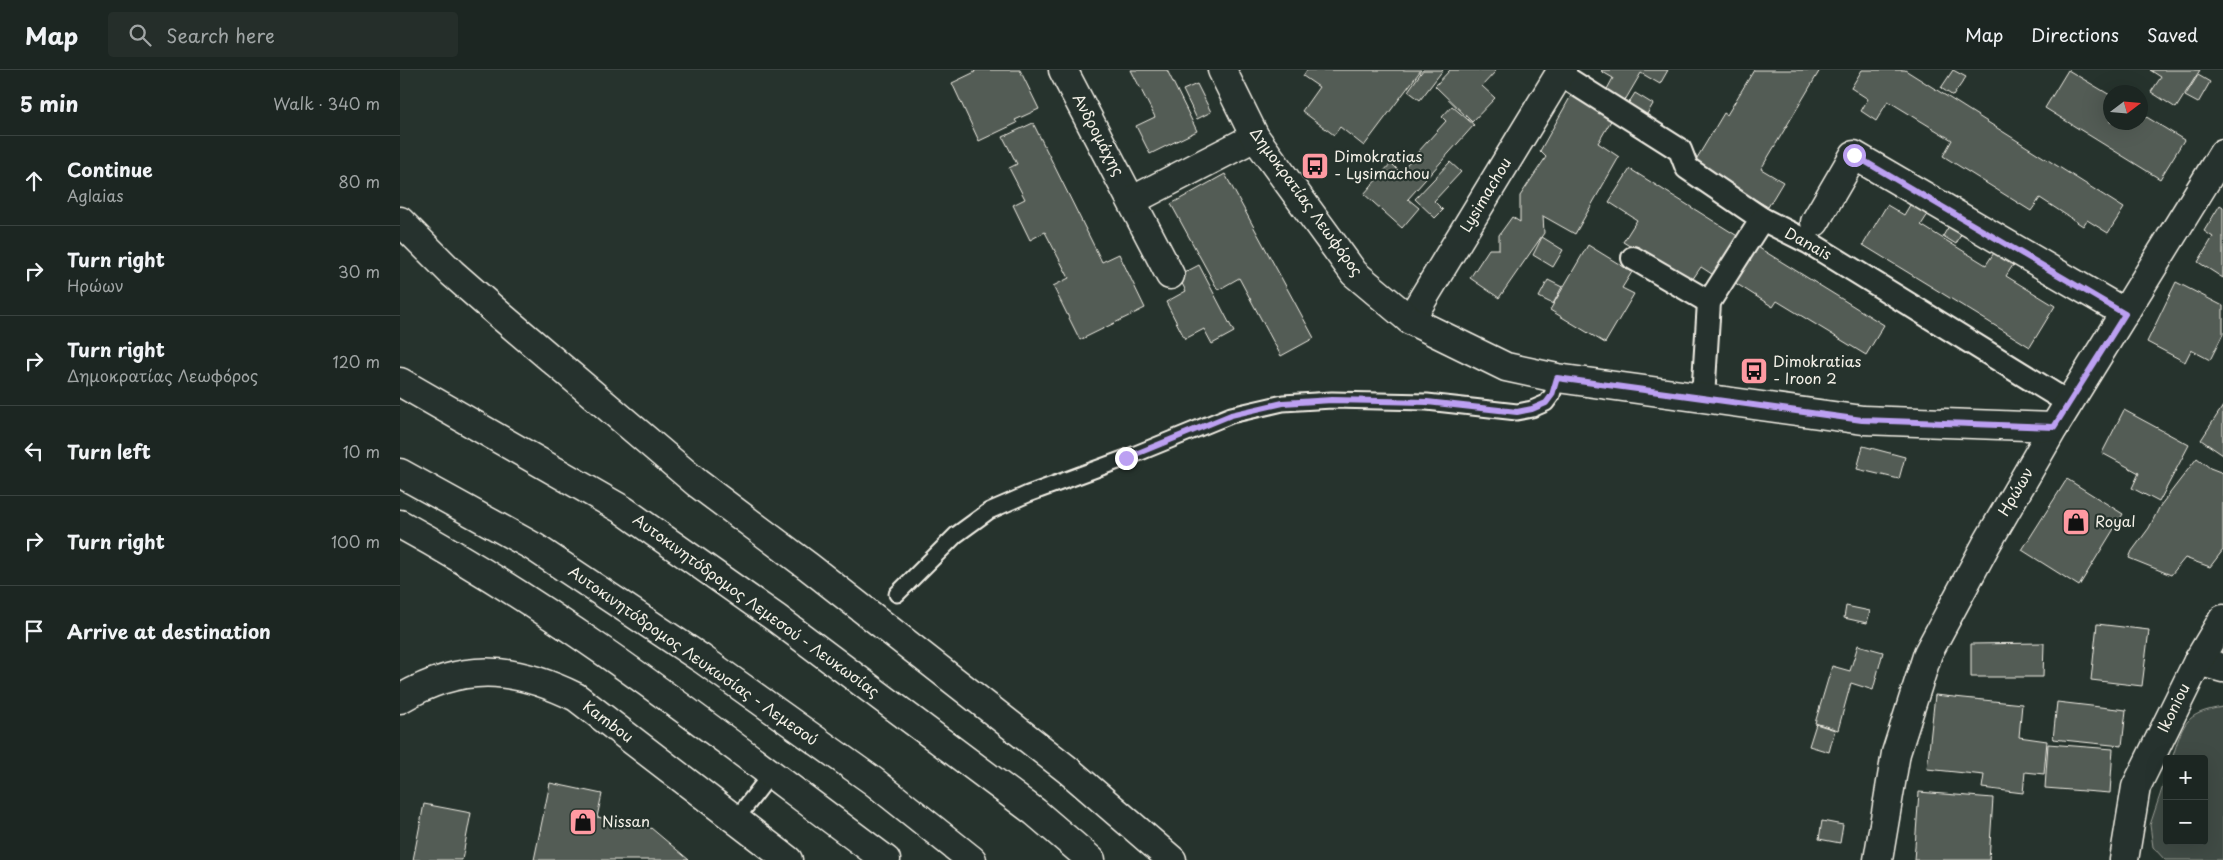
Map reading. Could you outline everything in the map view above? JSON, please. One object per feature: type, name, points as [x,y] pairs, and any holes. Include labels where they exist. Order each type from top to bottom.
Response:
[{"type":"main road","name":"Ανδρομάχης","points":[[1063,70],[1133,200],[1170,275]]},
{"type":"main road","name":"Δημοκρατίας Λεωφόρος","points":[[1222,70],[1255,137],[1354,273],[1410,320],[1506,367],[1557,378],[1862,420],[2054,427]]},
{"type":"main road","name":"Lysimachou","points":[[1410,320],[1561,72]]},
{"type":"main road","points":[[1133,200],[1255,137]]},
{"type":"main road","name":"Ηρώων","points":[[1878,860],[1896,754],[1928,653],[1986,545],[2054,427],[2223,153]]},
{"type":"main road","points":[[1815,222],[1854,155],[2125,314]]},
{"type":"main road","points":[[400,221],[452,273],[697,483],[809,567],[1045,751],[1172,860]]},
{"type":"main road","name":"Αυτοκινητόδρομος Λεμεσού - Λευκωσίας","points":[[400,382],[623,510],[776,618],[1035,812],[1091,860]]},
{"type":"main road","name":"Αυτοκινητόδρομος Λευκωσίας - Λεμεσού","points":[[400,473],[534,547],[702,659],[873,781],[972,860]]},
{"type":"main road","points":[[400,524],[449,551],[593,644],[886,860]]},
{"type":"main road","name":"Ikoniou","points":[[2124,860],[2136,787],[2210,664],[2223,619]]},
{"type":"main road","name":"Kambou","points":[[400,699],[420,687],[444,678],[469,673],[498,673],[548,683],[576,697],[788,860]]},
{"type":"street","name":"Danais","points":[[1561,72],[1680,150],[1687,168],[1762,219],[1808,242],[2069,403]]},
{"type":"street","points":[[1703,398],[1709,302],[1762,219]]},
{"type":"street","points":[[1633,258],[1709,302]]},
{"type":"lane","points":[[897,594],[956,535],[989,511],[1231,415],[1283,403],[1332,400],[1427,402],[1517,412],[1532,409],[1546,403],[1552,395],[1557,378]]},
{"type":"lane","points":[[736,819],[764,783]]},
{"type":"shaded area","points":[[2223,707],[2223,860],[2165,860],[2153,847],[2150,825],[2163,786],[2163,845],[2208,845],[2208,755],[2173,755],[2179,737],[2187,722],[2200,713]]},
{"type":"building","points":[[974,70],[1020,70],[1039,109],[1015,120],[1017,123],[979,141],[952,83],[975,72]]},
{"type":"building","points":[[1131,70],[1167,70],[1197,131],[1150,154],[1136,126],[1155,117]]},
{"type":"building","points":[[1307,70],[1421,70],[1364,146],[1340,127],[1334,135],[1302,111],[1319,87],[1303,76]]},
{"type":"building","points":[[1423,70],[1443,70],[1420,100],[1408,91]]},
{"type":"building","points":[[1450,70],[1494,70],[1495,72],[1482,86],[1495,98],[1472,122],[1435,86]]},
{"type":"building","points":[[1602,70],[1668,70],[1660,84],[1641,73],[1624,102],[1606,91],[1613,78]]},
{"type":"building","points":[[1754,70],[1820,70],[1761,169],[1783,182],[1768,207],[1694,163],[1724,113],[1727,115]]},
{"type":"building","points":[[1862,70],[1905,70],[2124,208],[2108,233],[2087,220],[2083,226],[2040,198],[2031,211],[1943,156],[1952,140],[1888,101],[1876,121],[1861,111],[1868,99],[1851,88]]},
{"type":"building","points":[[1953,70],[1966,77],[1953,96],[1941,88]]},
{"type":"building","points":[[2068,70],[2103,91],[2103,130],[2148,130],[2148,118],[2184,140],[2160,179],[2045,108]]},
{"type":"building","points":[[2150,70],[2200,70],[2176,108],[2151,92],[2161,77]]},
{"type":"building","points":[[2198,75],[2210,82],[2198,103],[2185,96]]},
{"type":"building","points":[[1197,84],[1211,112],[1197,119],[1183,90]]},
{"type":"building","points":[[1577,85],[1616,112],[1598,143],[1619,157],[1575,234],[1543,216],[1544,233],[1499,298],[1470,278],[1489,249],[1499,249],[1499,235],[1512,217],[1520,222],[1520,196],[1546,157],[1540,151]]},
{"type":"building","points":[[1635,93],[1653,104],[1644,119],[1626,107]]},
{"type":"building","points":[[1452,106],[1474,125],[1408,199],[1419,208],[1402,228],[1364,194],[1391,163],[1400,172],[1446,121],[1442,117]]},
{"type":"building","points":[[1033,123],[1102,262],[1119,254],[1145,308],[1080,340],[1053,286],[1069,278],[1045,232],[1030,240],[1013,205],[1025,199],[1009,168],[1017,164],[1003,137]]},
{"type":"building","points":[[1450,162],[1461,172],[1434,201],[1443,210],[1435,218],[1415,199]]},
{"type":"building","points":[[1630,169],[1739,237],[1715,276],[1701,267],[1690,283],[1623,242],[1637,220],[1609,202]]},
{"type":"building","points":[[1225,174],[1314,338],[1281,356],[1239,278],[1218,290],[1171,204]]},
{"type":"building","points":[[1913,200],[1930,211],[1921,225],[1986,265],[2001,242],[2020,254],[2006,276],[2055,306],[2030,347],[1863,245],[1887,205],[1904,215]]},
{"type":"building","points":[[2220,205],[2223,207],[2223,278],[2198,262],[2213,237],[2204,231]]},
{"type":"building","points":[[1955,216],[1967,223],[1956,244],[1943,236]]},
{"type":"building","points":[[1542,237],[1563,250],[1553,267],[1533,255]]},
{"type":"building","points":[[1751,243],[1884,325],[1866,355],[1777,301],[1773,307],[1729,279]]},
{"type":"building","points":[[1588,245],[1632,272],[1622,288],[1634,294],[1605,343],[1550,310]]},
{"type":"building","points":[[1199,265],[1234,332],[1212,344],[1204,329],[1185,339],[1166,302],[1186,291],[1178,276]]},
{"type":"building","points":[[1548,280],[1562,287],[1553,304],[1539,297]]},
{"type":"building","points":[[2176,282],[2223,306],[2223,334],[2210,360],[2191,350],[2185,362],[2147,342]]},
{"type":"building","points":[[2223,406],[2223,455],[2201,440]]},
{"type":"building","points":[[2124,410],[2189,445],[2159,502],[2132,488],[2139,473],[2102,453]]},
{"type":"building","points":[[1863,446],[1905,457],[1899,479],[1857,469]]},
{"type":"building","points":[[2197,458],[2210,468],[2223,473],[2223,550],[2210,567],[2185,558],[2171,575],[2129,558],[2149,528],[2160,506]]},
{"type":"building","points":[[2067,479],[2123,514],[2079,586],[2022,550]]},
{"type":"building","points":[[1846,606],[1870,611],[1867,623],[1844,618]]},
{"type":"building","points":[[2097,624],[2149,630],[2142,686],[2091,680]]},
{"type":"building","points":[[2044,643],[2043,677],[1971,677],[1971,644]]},
{"type":"building","points":[[1858,645],[1883,652],[1873,690],[1851,683],[1838,730],[1815,723],[1832,666],[1850,671]]},
{"type":"building","points":[[1935,695],[2022,704],[2019,737],[2047,741],[2044,774],[2025,772],[2023,793],[1982,788],[1984,775],[1927,769]]},
{"type":"building","points":[[2057,702],[2126,710],[2122,746],[2053,739]]},
{"type":"building","points":[[1816,724],[1835,730],[1829,752],[1809,746]]},
{"type":"building","points":[[2048,744],[2113,749],[2110,793],[2045,788]]},
{"type":"building","name":"Nissan","points":[[550,783],[602,794],[597,817],[651,828],[689,860],[534,860]]},
{"type":"building","points":[[1919,792],[1993,798],[1989,860],[1914,860]]},
{"type":"building","points":[[424,804],[471,813],[462,860],[413,860]]},
{"type":"building","points":[[1822,821],[1843,825],[1840,843],[1819,839]]},
{"type":"place","name":"Dimokratias - Lysimachou","points":[[1315,166]]},
{"type":"place","name":"Dimokratias - Iroon 2","points":[[1754,371]]},
{"type":"place","name":"Royal","points":[[2076,522]]},
{"type":"place","name":"Nissan","points":[[583,822]]},
{"type":"route","points":[[1126,458],[1231,415],[1283,403],[1332,400],[1427,402],[1491,411],[1517,412],[1532,409],[1546,403],[1552,395],[1557,378],[1862,420],[2054,427],[2125,314],[1854,155]]}]
